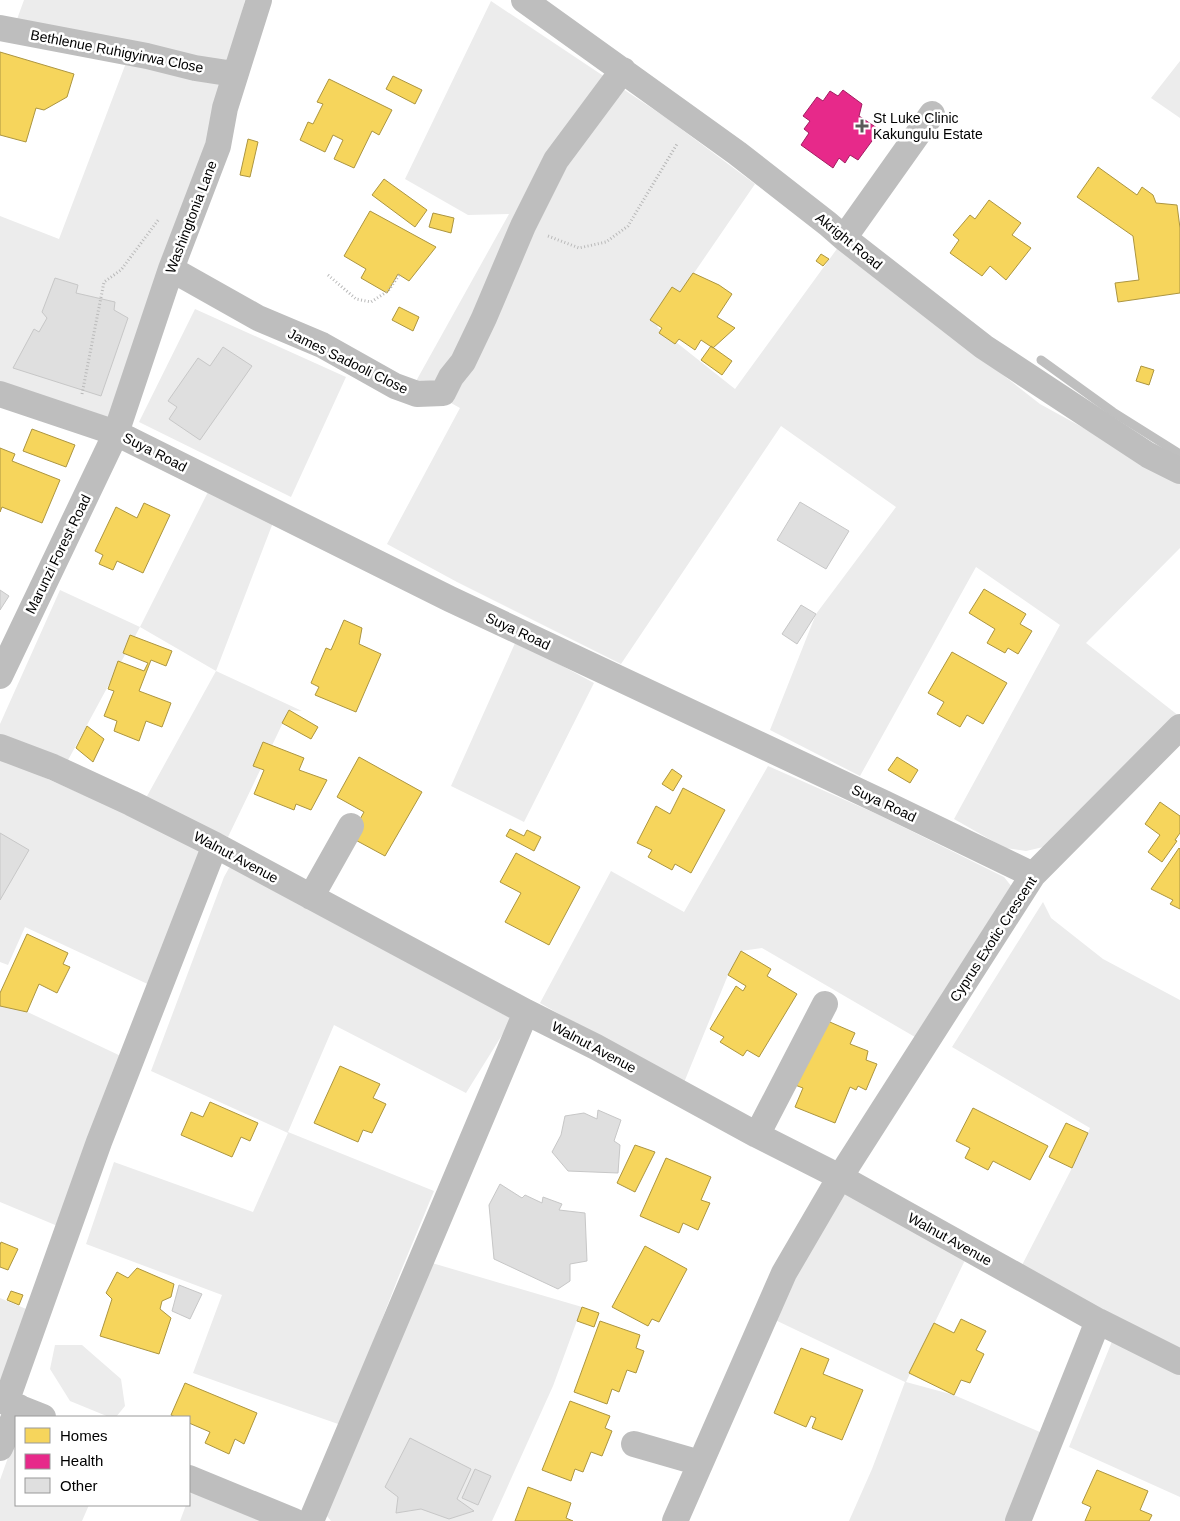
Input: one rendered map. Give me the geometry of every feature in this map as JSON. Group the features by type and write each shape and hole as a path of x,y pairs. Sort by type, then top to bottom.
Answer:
{"street":[{"name":"Washingtonia Lane","path":"116,433 171,269 218,146 224,108 259,0"},
{"name":"Akright Road","path":"524,0 752,164 984,347 1148,455 1180,471"},
{"name":"Bethlenue Ruhigyirwa Close","path":"0,28 234,74"},
{"path":"522,226 556,160 623,70"},
{"path":"844,238 932,114"},
{"name":"James Sadooli Close","path":"171,269 258,318 322,345 395,386 417,394 442,393 451,377 463,362 484,318 522,226"},
{"name":"Suya Road","path":"0,394 116,433 450,599 884,802 1033,874"},
{"name":"Marunzi Forest Road","path":"0,676 116,433"},
{"name":"Cyprus Exotic Crescent","path":"675,1521 784,1273 840,1177 1033,874 1180,727"},
{"name":"Walnut Avenue","path":"0,747 79,779 215,845 757,1135 840,1177 1098,1321 1180,1362"},
{"path":"311,897 351,826"},
{"path":"0,1448 8,1403 99,1142 215,845"},
{"path":"757,1135 825,1004"},
{"path":"311,1521 526,1012"},
{"path":"1018,1521 1098,1321"},
{"path":"8,1403 40,1416"},
{"path":"634,1444 700,1463"},
{"path":"190,1478 294,1521"}],"path":[{"path":"522,226 579,248 606,242 628,226 691,120"},
{"path":"76,420 104,282 121,270 159,219"},
{"path":"328,274 356,299 371,302 388,291 400,274"}],"shaded area":[{"path":"24,0 245,0 173,284 109,424 0,386 0,216 59,239 126,63 12,33"},
{"path":"491,1 665,117 755,184 657,327 735,389 839,246 1040,404 1180,481 1180,548 1086,643 1179,716 1052,845 1026,851 1005,848 954,819 1060,625 976,567 860,776 770,730 816,614 896,507 781,426 621,664 457,582 387,544 460,408 415,383 509,214 468,215 405,179"},
{"path":"1180,61 1180,118 1151,98"},
{"path":"195,309 346,377 291,497 139,422"},
{"path":"210,488 274,520 216,671 140,627"},
{"path":"60,590 140,627 67,762 0,737 0,724"},
{"path":"516,641 594,683 524,822 451,786"},
{"path":"216,671 302,711 289,710 228,837 146,798"},
{"path":"0,758 209,850 154,987 25,927 8,965 0,962"},
{"path":"768,766 879,815 1004,877 1016,892 915,1037 762,948 741,951 728,975 683,1085 540,1003 611,871 684,912"},
{"path":"241,867 512,1019 466,1093 334,1025 288,1132 434,1191 341,1425 193,1373 222,1295 86,1244 114,1162 253,1212 288,1133 151,1071 224,877 229,868"},
{"path":"1043,902 1051,918 1103,959 1180,1000 1180,1350 1021,1267 1072,1168 1090,1128 952,1047"},
{"path":"0,999 125,1058 60,1227 0,1202"},
{"path":"846,1193 967,1256 906,1382 954,1395 1054,1438 1018,1521 849,1521 872,1469 905,1382 771,1318 837,1202"},
{"path":"432,1263 582,1307 553,1386 492,1521 331,1521 323,1511"},
{"path":"0,1298 31,1311 0,1381"},
{"path":"1113,1339 1180,1374 1180,1497 1069,1447"},
{"path":"55,1345 82,1345 121,1379 125,1406 117,1416 107,1416 70,1401 50,1369"},
{"path":"15,1438 15,1506 89,1506 82,1521 0,1521 0,1480"},
{"path":"193,1488 275,1521 180,1521 186,1506 190,1506 190,1496"}],"building: Homes":[{"path":"0,52 74,74 67,97 44,110 36,108 26,142 0,135"},
{"path":"393,76 422,90 415,104 386,89"},
{"path":"329,79 392,110 379,135 372,131 354,168 334,159 343,140 333,135 325,152 300,140 308,122 313,124 323,104 317,102"},
{"path":"248,139 258,142 250,177 240,175"},
{"path":"1098,167 1137,195 1142,187 1153,195 1156,203 1177,205 1180,228 1180,293 1118,302 1115,283 1139,280 1133,236 1077,197"},
{"path":"384,179 427,210 415,227 372,195"},
{"path":"989,200 1021,223 1012,235 1031,248 1006,280 990,266 982,276 950,253 959,240 953,235 970,215 975,219"},
{"path":"370,211 436,247 409,281 398,274 387,293 361,278 366,269 344,256"},
{"path":"433,213 454,218 451,233 429,227"},
{"path":"821,254 829,259 823,266 816,261"},
{"path":"693,273 719,285 732,294 717,317 735,328 713,348 701,340 695,350 679,339 675,344 659,333 662,328 650,320 672,287 680,292"},
{"path":"399,307 419,317 413,331 392,320"},
{"path":"711,346 732,361 722,375 701,360"},
{"path":"1141,366 1154,370 1149,385 1136,381"},
{"path":"32,429 75,445 66,467 23,451"},
{"path":"0,448 15,454 12,461 60,480 42,523 2,507 0,512"},
{"path":"144,503 170,515 143,573 117,561 113,570 99,564 103,555 95,551 116,507 137,518"},
{"path":"984,589 1026,614 1020,624 1032,631 1018,654 1008,648 1005,653 987,643 995,629 969,613"},
{"path":"344,620 362,628 359,644 381,654 356,712 315,695 319,687 311,683 326,648 331,650"},
{"path":"130,635 172,651 166,666 151,660 139,691 171,703 162,727 146,721 139,741 114,731 117,721 104,716 114,691 108,689 118,661 144,671 148,663 123,653"},
{"path":"952,652 1007,683 983,724 967,715 960,727 937,714 944,702 928,693"},
{"path":"289,710 318,727 311,739 282,723"},
{"path":"87,726 104,739 93,762 76,748"},
{"path":"263,742 304,758 299,770 327,780 311,810 296,804 294,810 254,794 264,770 253,766"},
{"path":"359,757 422,792 385,856 350,837 364,812 337,797"},
{"path":"897,757 918,770 910,783 888,770"},
{"path":"672,769 682,776 673,791 662,784"},
{"path":"683,788 725,810 691,873 675,864 672,870 648,857 652,850 637,843 656,806 670,814"},
{"path":"1160,802 1180,816 1180,833 1175,840 1177,841 1162,862 1148,852 1160,835 1145,824"},
{"path":"510,829 524,836 527,830 541,837 534,851 506,836"},
{"path":"1179,848 1180,909 1170,904 1173,900 1151,889"},
{"path":"516,853 580,887 549,945 505,922 521,893 500,882"},
{"path":"27,934 68,953 63,964 70,967 57,993 39,984 27,1012 0,1006 0,993"},
{"path":"741,951 771,969 767,976 797,994 759,1057 747,1050 743,1056 720,1042 724,1037 710,1029 736,986 743,991 746,986 728,975"},
{"path":"823,1019 855,1033 850,1044 868,1051 866,1060 877,1064 866,1090 858,1086 856,1090 850,1087 835,1123 795,1107 803,1088 795,1085"},
{"path":"340,1066 380,1084 373,1098 386,1104 372,1133 363,1130 358,1142 314,1123"},
{"path":"210,1102 258,1123 250,1141 241,1137 232,1157 181,1135 191,1112 203,1117"},
{"path":"973,1108 1048,1146 1030,1180 993,1161 988,1170 965,1158 970,1148 956,1141"},
{"path":"1066,1123 1088,1133 1072,1168 1049,1157"},
{"path":"635,1145 655,1152 635,1192 617,1183"},
{"path":"666,1158 711,1177 701,1200 710,1203 698,1230 683,1223 679,1233 640,1216"},
{"path":"1,1242 18,1249 8,1270 0,1267"},
{"path":"645,1246 687,1269 659,1322 652,1319 648,1326 612,1307"},
{"path":"137,1268 174,1284 171,1297 162,1301 160,1309 171,1318 159,1354 100,1336 112,1299 106,1293 117,1272 128,1278"},
{"path":"11,1291 23,1295 19,1305 7,1300"},
{"path":"582,1307 599,1313 594,1327 577,1321"},
{"path":"961,1319 986,1331 976,1350 984,1354 970,1383 961,1380 954,1395 909,1373 934,1323 954,1333"},
{"path":"600,1321 640,1335 636,1348 644,1351 636,1373 627,1370 619,1392 612,1389 607,1404 574,1392"},
{"path":"801,1348 829,1359 823,1374 863,1390 842,1440 812,1428 816,1418 811,1416 806,1427 774,1413"},
{"path":"185,1383 257,1413 244,1444 235,1439 229,1454 205,1443 210,1432 190,1423 190,1416 171,1415"},
{"path":"570,1401 610,1416 605,1428 612,1431 602,1456 591,1452 583,1472 575,1469 571,1481 542,1470"},
{"path":"1097,1470 1148,1491 1140,1510 1152,1515 1149,1521 1085,1521 1091,1507 1082,1503"},
{"path":"528,1487 571,1503 566,1518 573,1521 515,1521"}],"building: Health":[{"path":"843,90 862,104 859,116 880,130 858,160 850,155 845,163 839,158 833,168 801,145 809,133 804,129 810,121 803,116 817,97 823,101 830,91 838,96"}],"building: Other":[{"path":"55,278 78,285 76,293 115,302 114,310 128,318 101,396 13,368 34,329 39,332 47,318 42,312"},
{"path":"223,347 252,366 200,440 169,419 177,407 168,401 198,358 210,366"},
{"path":"800,502 849,531 826,569 777,540"},
{"path":"0,590 9,596 0,610"},
{"path":"801,605 816,614 797,644 782,634"},
{"path":"0,833 29,850 0,900"},
{"path":"598,1110 621,1120 614,1141 620,1145 618,1173 568,1171 552,1152 561,1135 565,1116 584,1113 597,1119"},
{"path":"500,1184 522,1198 525,1195 542,1203 543,1197 562,1204 559,1210 585,1213 587,1261 570,1264 570,1281 558,1289 494,1259 489,1205"},
{"path":"179,1285 202,1294 190,1319 172,1311"},
{"path":"410,1438 471,1469 457,1499 474,1511 449,1519 421,1509 396,1513 398,1497 385,1487"},
{"path":"475,1469 491,1476 478,1505 462,1498"}],"waterway":[{"path":"1041,360 1113,412 1180,454"}],"place":[{"name":"St Luke Clinic Kakungulu Estate","path":"862,126"}]}
